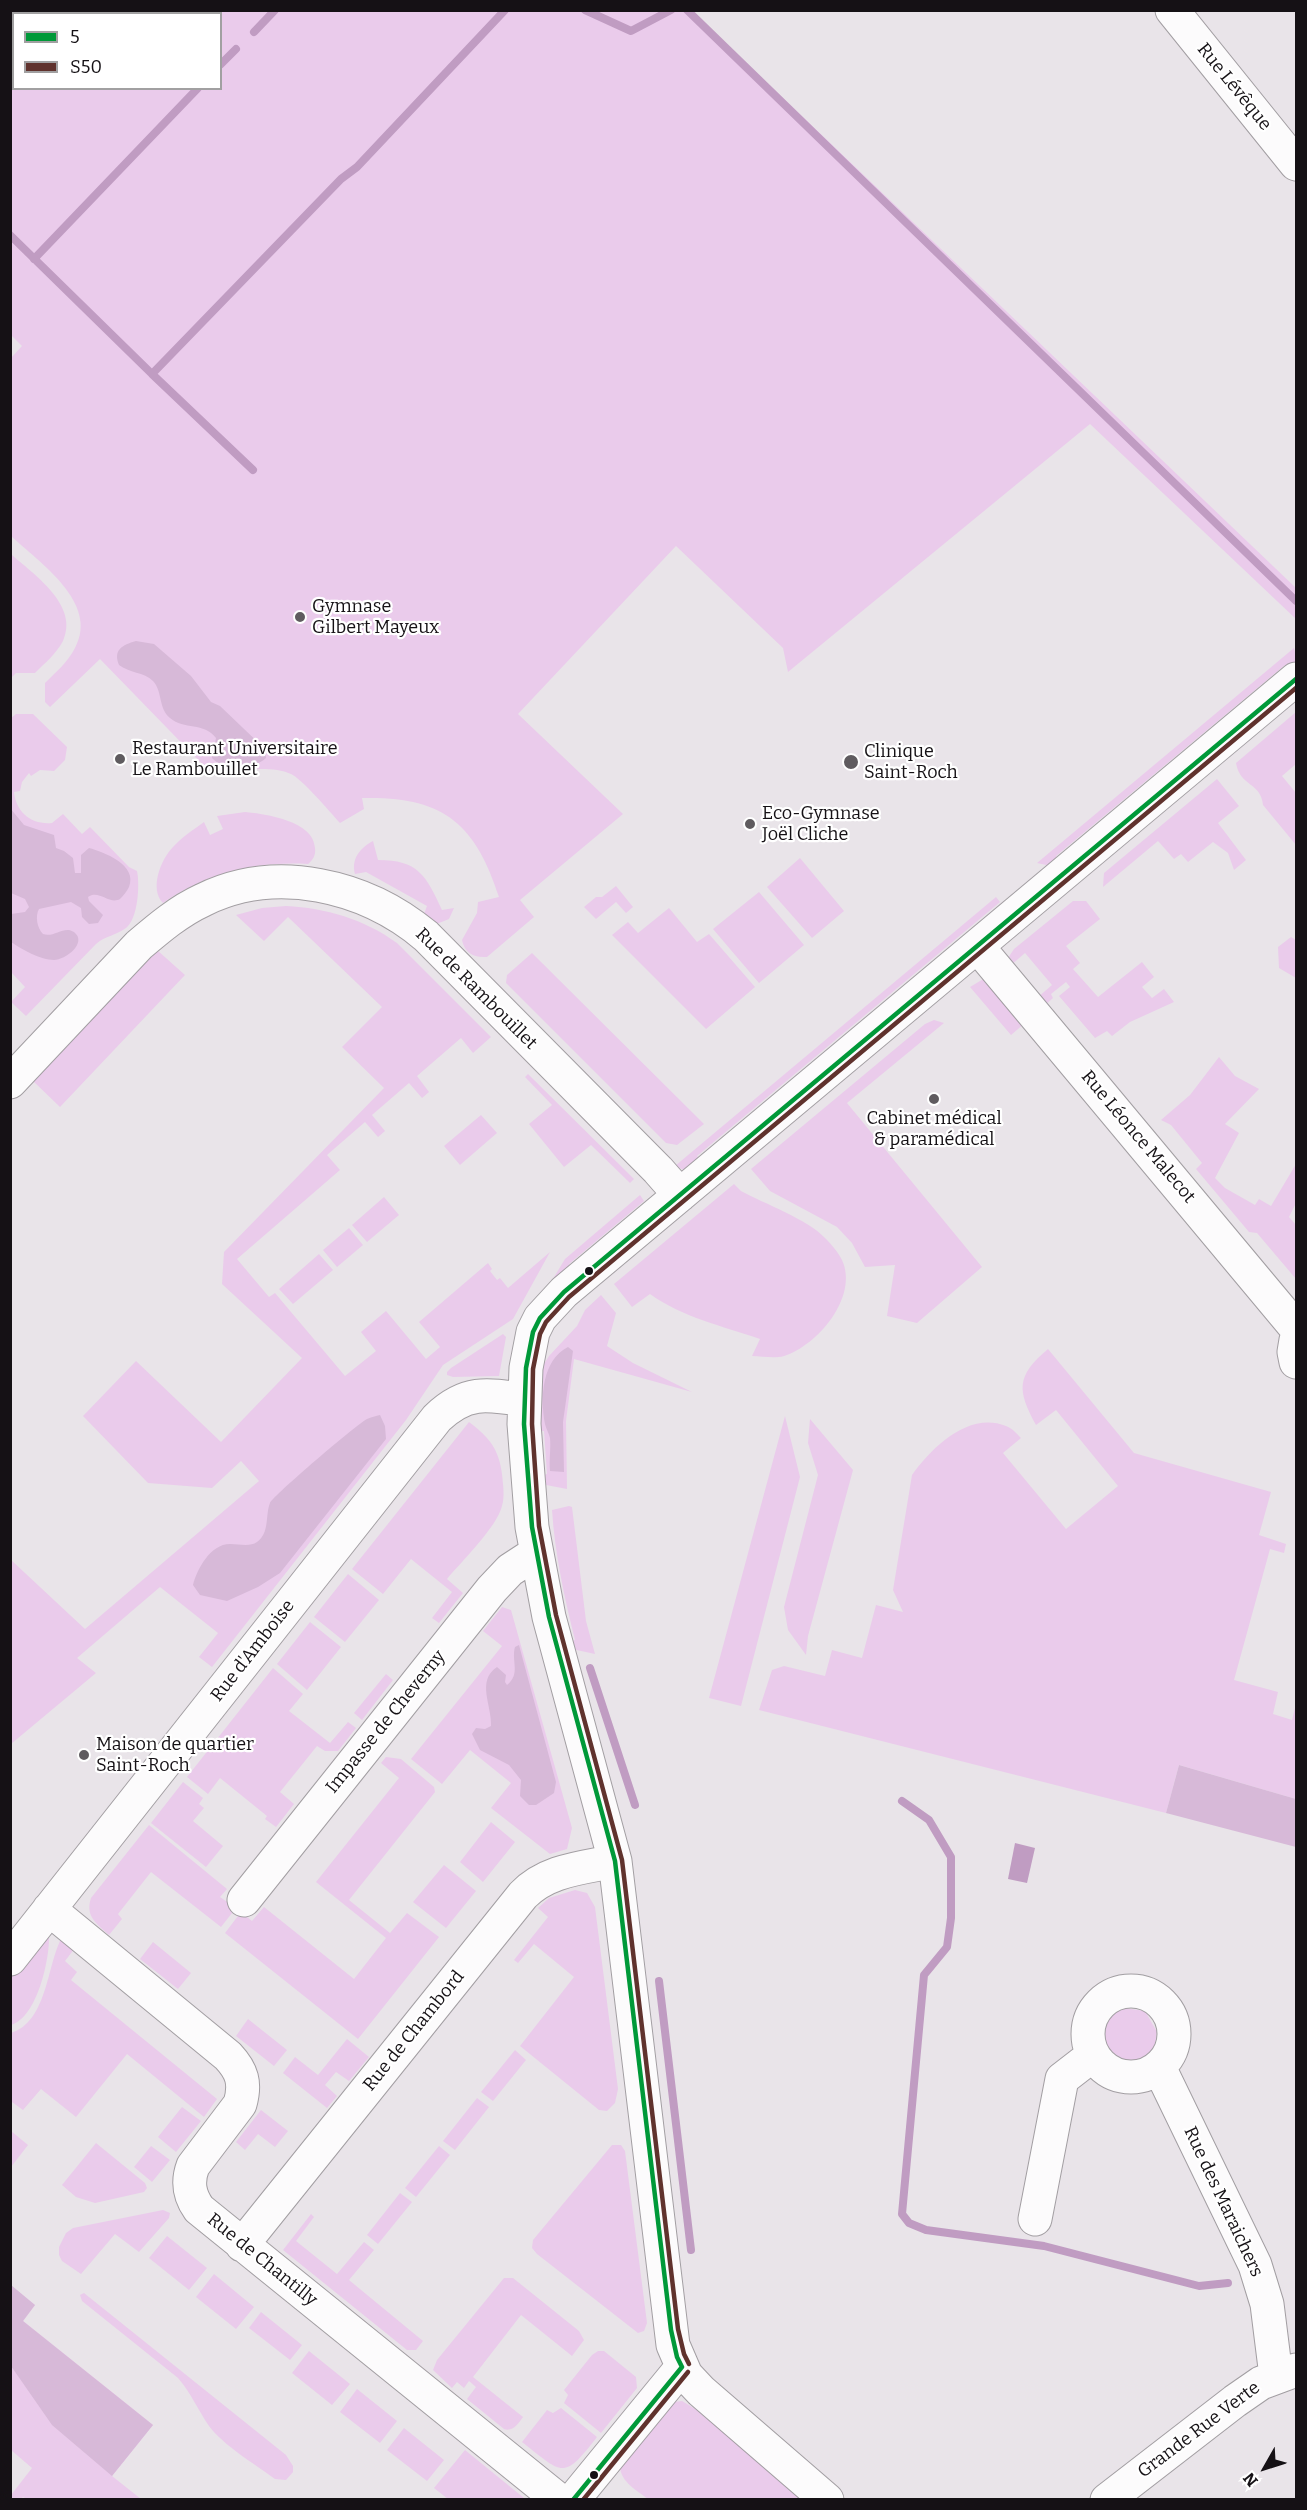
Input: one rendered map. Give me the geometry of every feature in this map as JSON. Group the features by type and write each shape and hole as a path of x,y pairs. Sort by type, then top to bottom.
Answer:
{"street":[{"name":"Rue Lévêque","path":"1172,10 1296,164"},
{"path":"827,2499 701,2391 677,2357 671,2330 615,1861 549,1617 536,1553 530,1502 524,1400 529,1348 533,1332 540,1318 564,1292 1296,680"},
{"name":"Rue de Rambouillet","path":"10,1082 139,945 187,908 224,891 245,886 291,882 321,886 342,890 379,905 426,936 680,1195"},
{"name":"Rue Léonce Malecot","path":"978,947 1296,1328"},
{"path":"1296,1340 1294,1352 1296,1362"},
{"name":"Rue d'Amboise","path":"10,1959 437,1418 456,1401 467,1397 477,1395 524,1400"},
{"name":"Impasse de Cheverny","path":"244,1900 492,1590 510,1570 536,1553"},
{"name":"Rue de Chambord","path":"242,2245 523,1895 541,1879 615,1861"},
{"name":"Rue de Chantilly","path":"49,1909 228,2056 237,2066 243,2078 244,2092 240,2104 193,2166 189,2175 192,2199 199,2209 560,2499"},
{"path":"1128,1990 1139,1991 1159,2000 1172,2018 1174,2039 1172,2050 1159,2067 1142,2076 1123,2077 1105,2069 1093,2055 1087,2034 1093,2013 1107,1997 1128,1990"},
{"path":"1035,2219 1062,2079 1093,2055"},
{"name":"Rue des Maraichers","path":"1159,2067 1255,2265 1286,2373"},
{"path":"573,2499 682,2367"},
{"name":"Grande Rue Verte","path":"1107,2499 1235,2401 1261,2383 1286,2373"}],"shaded area":[{"path":"11,11 692,11 1296,588 1296,619 1090,424 788,672 783,648 676,546 518,714 623,814 520,900 534,917 487,957 478,957 470,954 462,940 477,913 478,902 499,897 490,871 479,850 466,832 452,819 414,802 362,798 364,809 340,823 309,789 291,774 269,769 221,770 203,765 100,659 50,707 45,702 45,683 72,653 81,631 79,615 63,585 11,536 11,358 22,346 10,334"},
{"path":"11,554 52,592 65,615 67,628 60,646 35,673 16,673 11,678"},
{"path":"136,641 154,644 191,676 211,702 220,706 265,749 266,758 254,765 231,767 212,758 216,738 211,733 181,724 170,718 164,710 153,681 119,665 117,655 120,649"},
{"path":"1294,648 1295,665 1289,670 1285,665 1056,856 1060,861 1051,866 1037,863"},
{"path":"1296,712 1296,764 1282,776 1296,793 1296,845 1263,805 1258,792 1238,771 1236,763"},
{"path":"16,714 33,714 67,747 65,760 54,771 40,770 31,776 29,773 22,782 20,791 14,792 21,811 31,819 44,823 52,823 63,814 82,834 90,827 129,867 137,871 138,885 136,910 130,924 96,944 26,1016 11,1002 25,987 11,972 10,719"},
{"path":"1217,779 1239,806 1218,823 1246,860 1234,870 1228,853 1213,842 1188,862 1181,854 1174,859 1158,841 1103,887 1104,873"},
{"path":"10,808 24,825 54,835 56,848 73,858 75,873 81,873 81,855 89,848 111,856 129,872 129,887 120,899 112,900 96,895 88,897 103,915 98,923 89,924 82,917 81,908 71,902 39,909 37,922 43,934 70,930 78,936 77,946 69,954 59,959 49,960 37,956 11,942 11,914 25,912 29,907 25,899 11,893"},
{"path":"245,812 276,817 307,831 313,839 315,848 313,859 308,864 269,865 232,871 197,884 163,903 157,890 158,874 164,859 173,847 204,822 210,835 223,829 217,816"},
{"path":"373,841 378,860 403,863 419,872 431,887 442,910 454,908 449,919 434,925 424,914 427,906 366,872 355,874 354,864 358,854"},
{"path":"800,858 844,911 812,938 767,887"},
{"path":"616,886 633,907 626,913 616,902 596,919 584,907"},
{"path":"759,892 804,945 759,983 713,929"},
{"path":"996,897 1000,902 697,1156 702,1162 684,1170 675,1166"},
{"path":"1073,901 1086,901 1100,919 1066,946 1080,963 1073,969 1098,997 1142,962 1154,977 1142,987 1152,998 1164,989 1174,1002 1130,1022 1112,1036 1107,1031 1095,1038 1059,996 1070,987 1066,982 1051,994 1053,998 1044,1006 1037,998 1052,985 1025,953 1010,966 1006,961 1014,949"},
{"path":"286,906 316,909 344,916 371,927 397,943 491,1037 473,1053 461,1038 417,1076 429,1092 422,1098 409,1083 372,1115 385,1131 378,1137 365,1122 327,1155 340,1170 237,1259 269,1297 275,1293 345,1376 376,1351 361,1332 386,1311 426,1359 440,1347 419,1322 488,1263 492,1269 490,1271 497,1280 500,1278 508,1288 550,1252 513,1319 443,1365 406,1420 212,1667 199,1657 218,1633 160,1587 77,1658 96,1673 11,1744 10,1559 85,1629 259,1481 241,1461 212,1488 148,1483 83,1416 136,1361 221,1442 302,1358 222,1284 224,1252 384,1088 342,1047 382,1007 288,917 264,941 236,915 262,908"},
{"path":"669,908 697,942 709,934 755,987 706,1029 612,935 628,922 638,933"},
{"path":"1291,937 1296,940 1296,978 1279,968 1278,947"},
{"path":"157,950 185,975 60,1107 32,1080"},
{"path":"532,953 704,1124 677,1145 666,1143 506,983 507,975"},
{"path":"985,978 1025,1023 1011,1035 970,987"},
{"path":"934,1020 944,1023 847,1103 982,1267 917,1323 887,1316 895,1265 865,1267 852,1243 837,1227 770,1191 751,1169 925,1024"},
{"path":"1219,1057 1235,1076 1259,1089 1225,1124 1239,1133 1215,1178 1225,1188 1255,1205 1259,1199 1271,1206 1296,1164 1296,1203 1289,1217 1296,1225 1296,1279 1257,1233 1249,1232 1196,1169 1202,1163 1171,1125 1161,1120 1190,1095"},
{"path":"528,1074 634,1179 630,1183 591,1145 564,1167 529,1124 552,1105 525,1077"},
{"path":"481,1115 497,1133 460,1165 444,1146"},
{"path":"734,1184 741,1191 797,1218 818,1231 832,1245 842,1260 846,1274 845,1289 832,1318 809,1342 797,1351 784,1356 752,1356 760,1339 689,1315 650,1294 632,1307 614,1284"},
{"path":"640,1195 644,1201 569,1264 574,1270 548,1287 565,1259"},
{"path":"384,1197 399,1215 367,1242 352,1225"},
{"path":"349,1228 363,1245 337,1267 323,1250"},
{"path":"319,1254 333,1270 293,1304 279,1289"},
{"path":"601,1295 616,1313 607,1346 633,1363 692,1392 574,1359 566,1421 567,1489 541,1484 540,1476 547,1474 544,1431 540,1431 542,1367 549,1356 577,1326 585,1310"},
{"path":"503,1334 506,1337 499,1376 453,1377 447,1375 451,1368"},
{"path":"568,1347 573,1351 563,1422 564,1472 550,1471 550,1438 543,1414 543,1392 548,1370 553,1361"},
{"path":"1048,1349 1134,1453 1271,1492 1259,1535 1286,1544 1284,1553 1270,1549 1234,1680 1278,1692 1273,1714 1292,1720 1296,1704 1296,1799 1179,1765 1166,1813 759,1710 772,1670 784,1666 825,1676 832,1650 862,1658 876,1605 903,1612 893,1590 912,1475 930,1453 953,1434 979,1423 992,1423 1012,1430 1021,1438 1003,1453 1066,1529 1118,1486 1056,1410 1036,1425 1025,1402 1023,1384 1030,1367"},
{"path":"380,1415 385,1426 386,1439 280,1573 258,1587 227,1601 200,1595 193,1585 198,1572 211,1552 224,1545 248,1545 257,1542 264,1534 270,1503 275,1497 360,1424"},
{"path":"785,1416 800,1477 741,1706 709,1698"},
{"path":"810,1419 853,1470 808,1636 806,1655 788,1630 784,1607 818,1475 808,1443"},
{"path":"469,1422 487,1438 496,1451 501,1465 503,1502 499,1514 486,1534 447,1579 463,1593 439,1623 432,1618 452,1592 411,1559 383,1594 352,1569"},
{"path":"572,1507 586,1621 595,1654 572,1649 569,1642 575,1640 560,1575 552,1510"},
{"path":"348,1574 379,1600 345,1642 314,1617"},
{"path":"502,1607 511,1610 572,1828 567,1849 550,1854 491,1808 511,1783 470,1750 442,1784 411,1759 502,1646 483,1631"},
{"path":"310,1622 341,1647 307,1690 277,1664"},
{"path":"519,1645 556,1782 554,1793 536,1805 529,1805 520,1796 521,1780 509,1765 480,1750 472,1734 476,1728 485,1729 491,1726 486,1694 487,1679 497,1667 506,1675 507,1685 511,1681 515,1672 515,1647"},
{"path":"273,1668 303,1694 289,1711 330,1743 348,1722 356,1728 338,1751 325,1751 317,1746 280,1792 294,1804 276,1827 265,1819 267,1816 220,1778 208,1794 187,1777"},
{"path":"386,1674 393,1680 362,1720 354,1713"},
{"path":"386,1757 401,1759 434,1787 435,1792 349,1900 390,1933 407,1913 439,1937 358,2039 225,1933 241,1912 252,1921 264,1907 354,1979 386,1938 316,1882 399,1778 381,1763"},
{"path":"1179,1765 1296,1799 1296,1847 1166,1813"},
{"path":"183,1782 203,1798 199,1804 204,1808 193,1821 223,1846 206,1867 151,1823"},
{"path":"491,1822 515,1842 483,1882 460,1862"},
{"path":"149,1825 227,1889 220,1897 236,1908 221,1927 151,1872 118,1914 122,1919 109,1935 93,1919 89,1910 91,1898"},
{"path":"1015,1843 1035,1848 1027,1883 1008,1879"},
{"path":"444,1865 476,1891 446,1928 413,1902"},
{"path":"575,1890 587,1893 595,1907 618,2089 615,2103 607,2111 599,2110 520,2046 574,1977 534,1944 518,1963 514,1960 548,1917 538,1908 549,1898"},
{"path":"49,1935 44,1972 35,2000 20,2020 11,2025 11,1979 19,1965"},
{"path":"61,1939 75,1948 65,1961 77,1972 71,1980 217,2099 204,2117 127,2054 76,2117 41,2089 23,2110 12,2102 11,2104 11,2033 23,2027 39,2006"},
{"path":"153,1942 191,1973 178,1989 140,1959"},
{"path":"1124,2008 1145,2011 1157,2032 1154,2051 1136,2062 1116,2058 1103,2041 1108,2017"},
{"path":"248,2019 287,2050 274,2066 236,2036"},
{"path":"347,2039 369,2057 349,2081 336,2072 325,2085 337,2096 327,2108 283,2073 295,2057 318,2075"},
{"path":"515,2050 526,2060 493,2101 481,2092"},
{"path":"477,2098 489,2107 455,2150 443,2141"},
{"path":"182,2107 201,2121 176,2152 158,2137"},
{"path":"261,2110 288,2131 275,2147 258,2134 245,2150 236,2142"},
{"path":"11,2131 28,2145 11,2167"},
{"path":"96,2143 145,2183 147,2188 144,2192 95,2203 76,2197 62,2185"},
{"path":"612,2145 621,2145 625,2151 647,2323 644,2331 638,2333 532,2248 533,2240"},
{"path":"151,2146 170,2160 152,2182 134,2167"},
{"path":"439,2146 450,2155 416,2197 405,2188"},
{"path":"400,2193 412,2202 378,2244 367,2235"},
{"path":"163,2210 170,2213 169,2218 139,2252 115,2234 81,2274 62,2261 59,2255 59,2247 66,2233 73,2228"},
{"path":"311,2214 314,2217 296,2241 337,2274 364,2242 374,2250 349,2280 423,2341 416,2350 407,2350 283,2250"},
{"path":"167,2236 207,2268 189,2290 149,2258"},
{"path":"214,2274 254,2307 236,2329 196,2297"},
{"path":"504,2278 513,2278 579,2331 584,2340 572,2356 521,2315 473,2377 523,2417 515,2427 507,2430 467,2399 476,2387 469,2381 464,2388 457,2382 452,2388 433,2370 437,2360"},
{"path":"10,2285 35,2305 23,2321 153,2425 112,2476 141,2499 28,2500 23,2497 11,2499 11,2495 32,2468 11,2450"},
{"path":"11,2285 35,2305 23,2321 153,2425 112,2476 52,2425 11,2366"},
{"path":"84,2293 286,2455 293,2466 293,2472 286,2480 275,2479 223,2441 209,2426 178,2378 82,2301 80,2295"},
{"path":"261,2312 302,2345 290,2360 249,2328"},
{"path":"309,2351 350,2384 332,2405 292,2373"},
{"path":"598,2351 604,2351 636,2377 637,2388 601,2433 564,2403 568,2395 564,2390 592,2355"},
{"path":"357,2389 397,2421 380,2443 340,2412"},
{"path":"682,2401 702,2413 802,2499 648,2499 635,2489 623,2477 620,2466 674,2402"},
{"path":"561,2408 597,2437 577,2461 562,2468 546,2461 522,2442 547,2410 553,2413"},
{"path":"404,2428 444,2460 427,2481 387,2450"},
{"path":"465,2450 524,2498 448,2499 434,2488"}],"waterway":[{"path":"254,32 275,10"},
{"path":"253,470 152,374 341,179 357,167 505,10"},
{"path":"585,10 631,31 671,10"},
{"path":"687,10 1296,601"},
{"path":"222,63 236,49"},
{"path":"34,259 196,90"},
{"path":"10,235 152,374"},
{"path":"590,1668 635,1805"},
{"path":"902,1801 929,1820 951,1857 951,1918 947,1947 924,1975 902,2214 909,2223 926,2230 1044,2246 1199,2286 1228,2283"},
{"path":"659,1981 691,2250"}],"transit line":[{"name":"5","path":"682,2367 677,2357 671,2330 615,1861 549,1617 532,1527 524,1424 526,1368 533,1332 540,1318 564,1292 1296,679"},
{"name":"S50","path":"689,2364 678,2329 622,1860 556,1615 539,1526 532,1424 533,1369 540,1334 546,1322 569,1297 1296,688"},
{"name":"5","path":"573,2500 682,2367"},
{"name":"S50","path":"583,2500 688,2372"}],"place":[{"name":"Gymnase Gilbert Mayeux","path":"300,617"},
{"name":"Restaurant Universitaire Le Rambouillet","path":"120,759"},
{"name":"Clinique Saint-Roch","path":"851,762"},
{"name":"Eco-Gymnase Joël Cliche","path":"750,824"},
{"name":"Cabinet médical & paramédical","path":"934,1099"},
{"name":"Maison de quartier Saint-Roch","path":"84,1755"}]}
